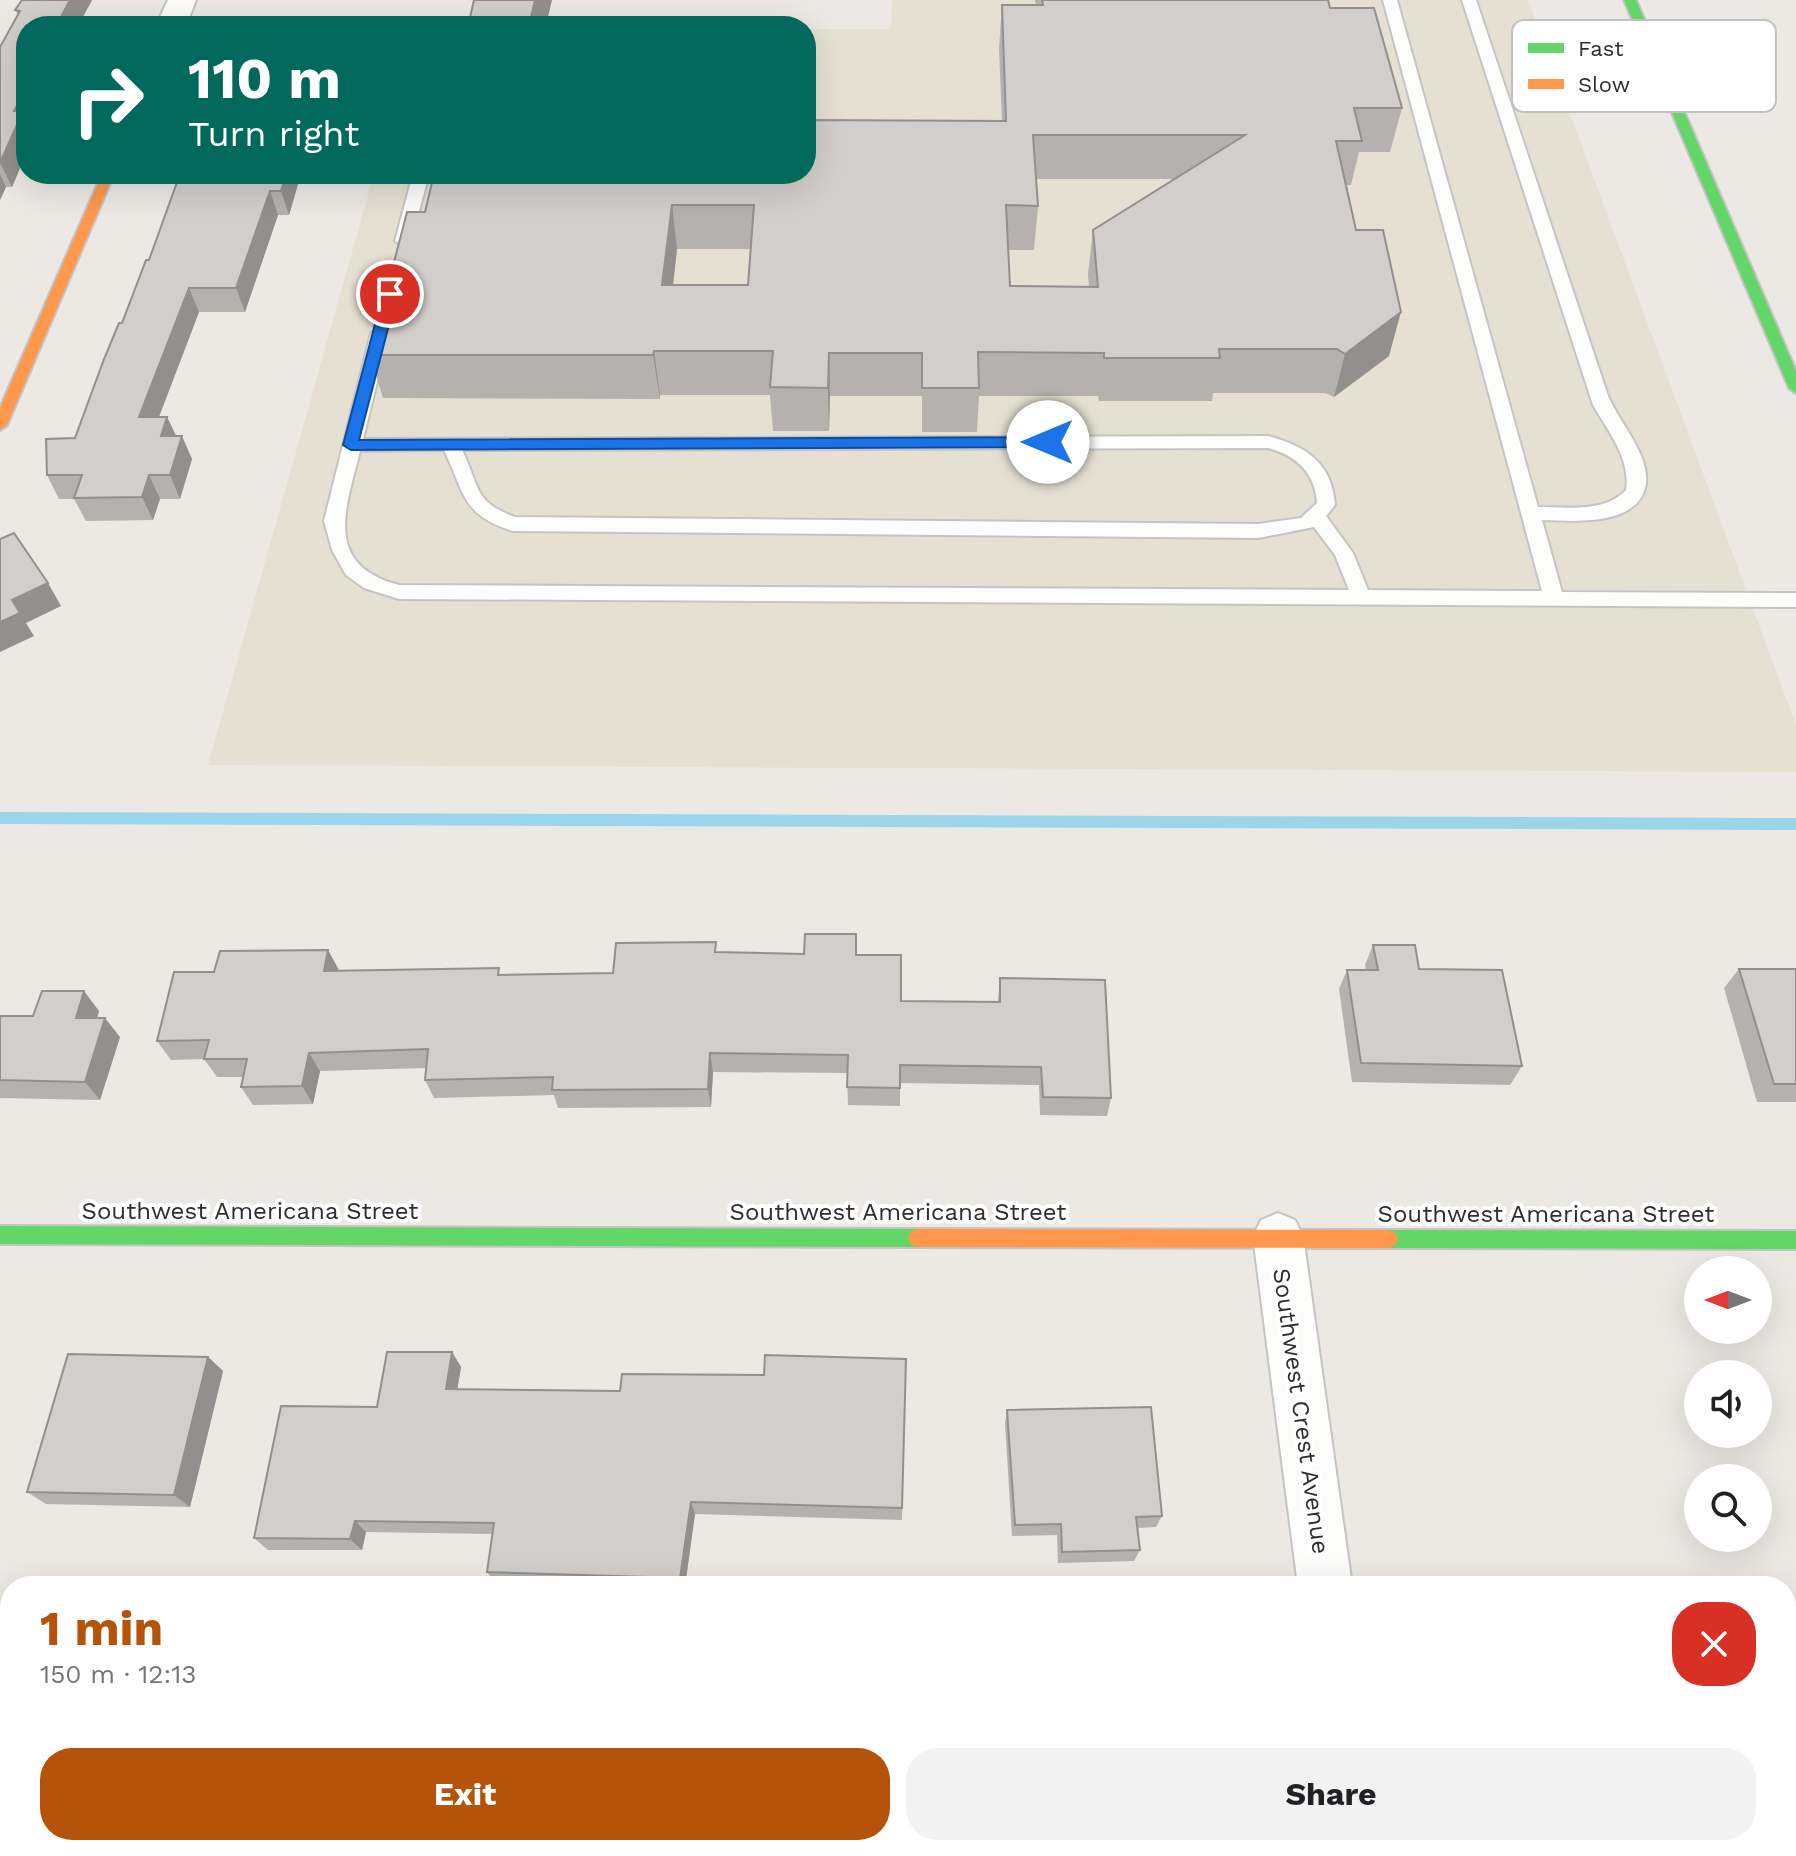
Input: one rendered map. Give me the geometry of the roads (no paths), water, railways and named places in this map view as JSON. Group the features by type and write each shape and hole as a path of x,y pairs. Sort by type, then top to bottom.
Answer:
{"street":[{"path":"1630,0 1639,20"},
{"path":"1678,112 1796,388"},
{"path":"3,419 104,184"},
{"name":"Southwest Americana Street","path":"0,1235 1278,1236 1796,1240"},
{"name":"Southwest Crest Avenue","path":"1278,1236 1324,1576"}],"lane":[{"path":"1390,0 1554,599"},
{"path":"1469,0 1602,405 1634,466 1638,480 1633,493 1619,506 1603,513 1530,513"},
{"path":"397,264 418,184"},
{"path":"386,309 333,521 339,547 353,573 369,585 399,592 1796,600"},
{"path":"351,445 450,444 1268,442 1289,447 1320,473 1327,488 1326,505 1306,524 1258,531 513,524 486,515 471,502 460,460 450,444"},
{"path":"1316,516 1344,553 1361,598"}],"waterway":[{"path":"0,818 1796,824"}]}
